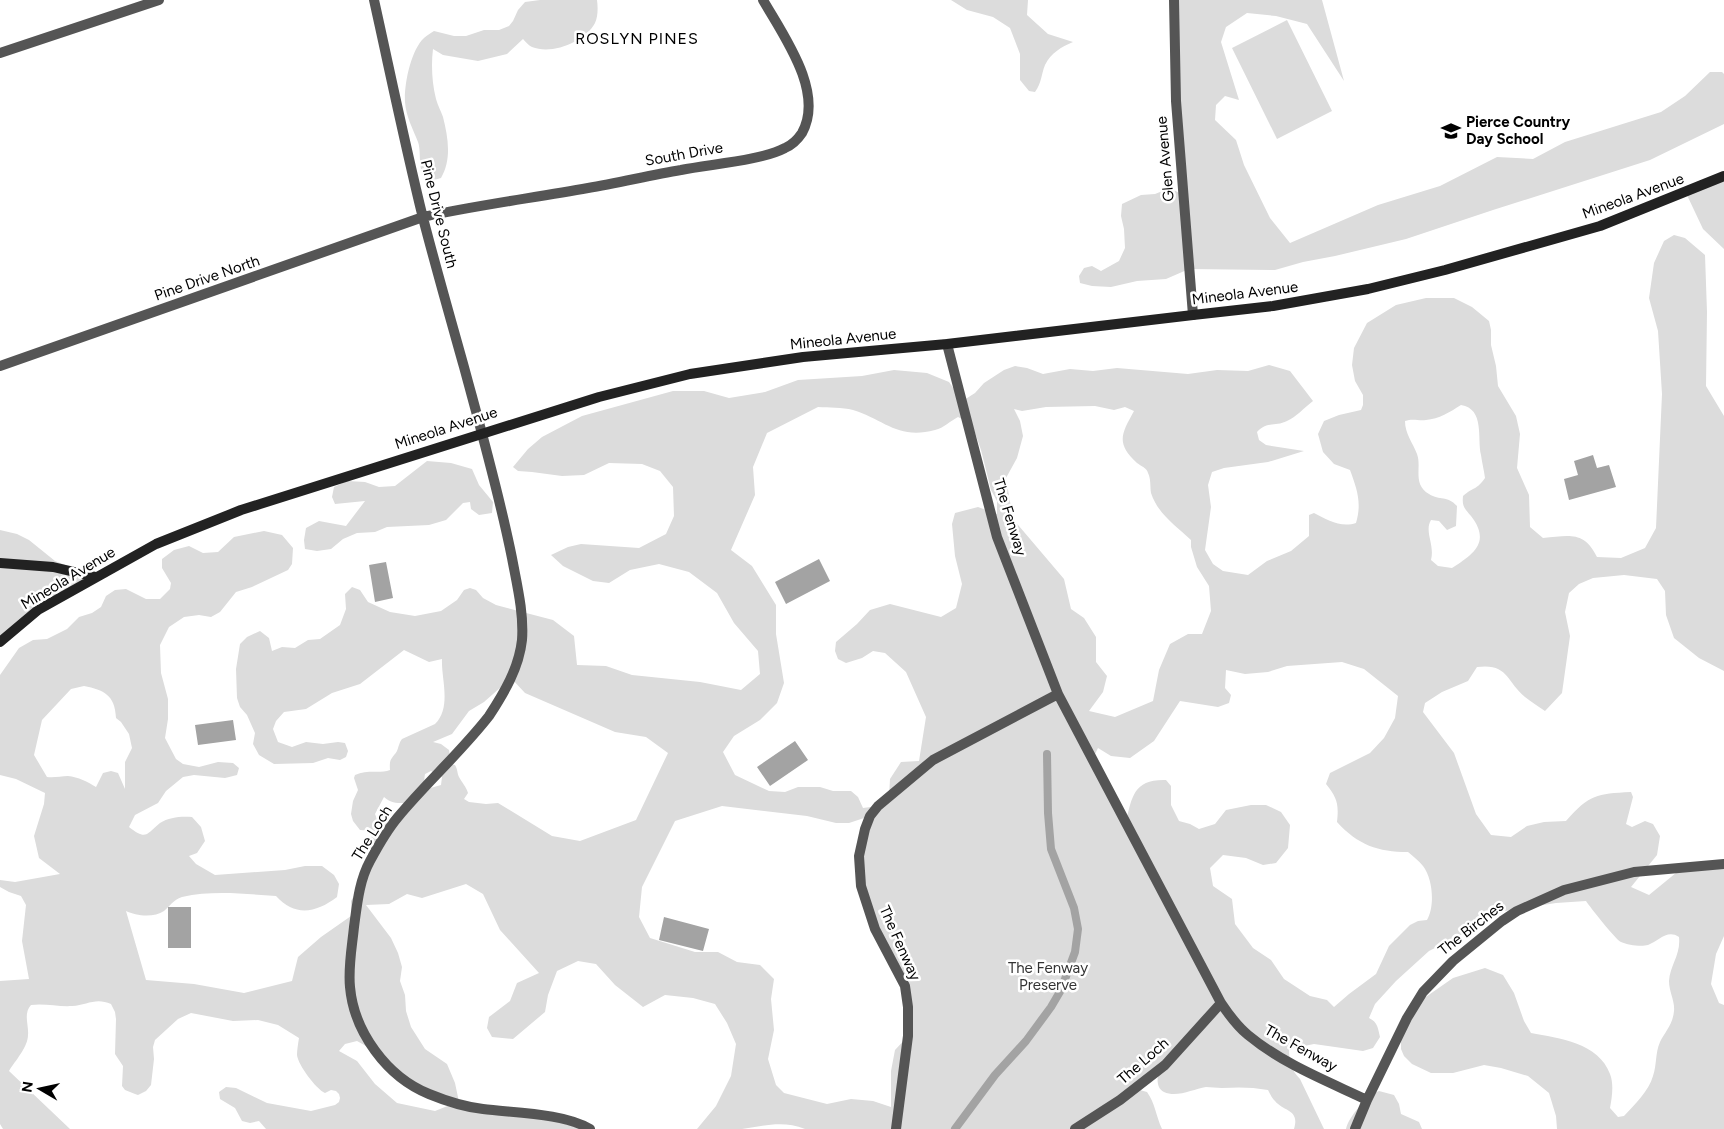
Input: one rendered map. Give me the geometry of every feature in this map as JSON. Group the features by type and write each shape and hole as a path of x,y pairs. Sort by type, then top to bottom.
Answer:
{"main road":[{"name":"Mineola Avenue","path":"0,642 38,610 156,544 241,510 599,397 690,374 803,357 947,344 1307,301 1368,289 1445,270 1600,226 1724,176"},
{"path":"0,563 53,567 96,577"}],"street":[{"path":"0,53 159,0"},
{"name":"Pine Drive South","path":"374,0 423,217 482,433"},
{"name":"South Drive","path":"423,217 751,158 786,148 801,134 805,126 808,102 806,84 800,67 763,0"},
{"name":"Glen Avenue","path":"1174,0 1176,101 1192,316"},
{"name":"Pine Drive North","path":"0,366 423,217"},
{"name":"The Fenway","path":"947,344 998,537 1058,694 1221,1003 1233,1021 1249,1036 1289,1062 1367,1100"},
{"name":"The Loch","path":"482,433 506,529 514,572 522,622 519,657 508,685 489,716 397,818 369,862 363,879 356,912 350,973 351,996 360,1026 367,1039 395,1073 413,1088 459,1104 564,1120 590,1129"},
{"name":"The Fenway","path":"896,1129 908,1036 908,1007 905,986 875,929 861,886 859,856 865,829 870,816 878,806 933,760 1058,694"},
{"name":"The Birches","path":"1355,1129 1407,1018 1424,992 1449,964 1510,916 1564,890 1634,872 1724,864"},
{"name":"The Loch","path":"1075,1129 1120,1100 1165,1066 1221,1003"}],"green space":[{"path":"540,0 597,0 596,21 584,36 558,48 540,49 532,47 523,39 507,54 478,61 443,55 433,49 434,87 445,125 448,156 441,178 432,180 426,178 421,168 418,142 408,118 405,102 409,68 419,43 434,31 454,36 466,36 484,30 499,30 509,26 525,2"},
{"path":"951,0 1028,0 1027,15 1048,34 1073,42 1060,48 1050,57 1035,92 1029,91 1020,80 1020,54 1010,28 993,17 967,10"},
{"path":"1174,0 1322,0 1344,81 1307,24 1276,16 1247,13 1226,27 1221,42 1239,100 1225,96 1216,105 1215,120 1236,140 1244,165 1270,218 1290,243 1378,205 1440,186 1497,157 1533,159 1565,142 1661,112 1685,96 1710,72 1722,72 1724,74 1724,124 1650,160 1406,239 1275,270 1189,269 1166,279 1137,281 1111,287 1080,283 1079,276 1084,268 1092,266 1101,271 1119,261 1125,248 1121,216 1122,204 1141,195 1155,194 1170,188 1183,195"},
{"path":"1287,20 1332,111 1277,139 1232,48"},
{"path":"1724,176 1724,249 1703,229 1686,193"},
{"name":"The Fenway Preserve","path":"1674,235 1685,238 1705,255 1707,312 1706,386 1724,416 1724,671 1699,658 1674,638 1666,615 1665,591 1657,579 1624,575 1593,578 1579,584 1569,593 1565,612 1570,636 1562,693 1545,711 1525,697 1506,674 1487,666 1477,667 1468,681 1442,692 1425,703 1423,712 1454,753 1476,814 1491,835 1511,837 1527,826 1544,822 1566,821 1581,805 1594,797 1631,792 1633,797 1626,824 1632,827 1645,821 1653,824 1660,836 1657,855 1631,887 1649,895 1682,868 1724,867 1724,936 1716,954 1711,984 1719,1003 1724,1005 1724,1129 1557,1129 1556,1116 1549,1093 1528,1076 1484,1065 1453,1073 1431,1073 1412,1064 1404,1056 1401,1049 1401,1031 1420,1001 1453,978 1485,968 1503,975 1514,993 1524,1021 1531,1033 1577,1044 1597,1055 1605,1064 1612,1082 1610,1108 1618,1117 1624,1116 1641,1098 1651,1082 1658,1046 1672,1020 1674,1007 1669,981 1677,955 1679,937 1671,934 1663,936 1645,946 1621,942 1586,901 1556,903 1498,912 1463,934 1429,951 1396,981 1375,1004 1369,1018 1376,1024 1380,1037 1373,1048 1363,1051 1314,1044 1289,1049 1293,1069 1300,1079 1324,1129 1294,1129 1295,1118 1293,1114 1279,1105 1268,1090 1206,1087 1180,1094 1169,1094 1161,1090 1158,1085 1159,1071 1136,1089 1147,1092 1162,1129 805,1129 781,1124 742,1129 697,1129 716,1106 731,1076 736,1044 727,1023 715,1004 693,998 665,995 643,1007 615,985 596,964 578,961 557,971 548,995 545,1012 513,1039 492,1037 487,1028 489,1017 510,1001 517,983 539,973 500,930 483,894 466,884 422,898 407,894 389,904 366,905 391,938 398,953 402,967 400,981 405,995 406,1011 411,1027 425,1049 447,1064 455,1083 459,1102 526,1113 588,1129 266,1129 259,1121 250,1123 242,1121 235,1108 220,1099 219,1092 226,1087 236,1088 267,1103 311,1111 335,1105 339,1102 339,1094 336,1091 331,1090 325,1093 321,1091 304,1070 297,1055 299,1038 278,1025 258,1020 233,1021 191,1013 178,1019 155,1040 151,1085 146,1091 138,1095 125,1090 122,1086 123,1066 115,1054 115,1012 111,1004 101,1001 72,1006 31,1005 27,1012 28,1035 26,1044 9,1071 70,1129 3,1129 0,1124 0,981 29,979 22,941 26,905 21,896 0,887 0,880 15,882 60,874 39,858 34,836 44,804 45,793 16,779 0,775 0,675 19,648 33,640 47,639 67,629 79,617 92,613 101,607 106,596 115,590 126,589 146,599 160,599 170,589 171,583 162,568 162,559 174,550 189,546 203,553 218,552 234,537 264,531 282,535 293,548 292,564 288,570 252,587 236,592 220,612 211,617 199,615 184,617 169,627 160,645 161,673 168,699 168,719 165,738 176,759 183,764 199,767 218,762 233,763 239,768 237,775 225,778 194,775 183,777 166,791 158,803 135,815 129,827 143,835 149,833 167,819 192,817 201,827 205,841 197,853 189,856 196,864 215,875 322,866 334,875 339,884 337,897 321,907 313,909 298,910 283,903 276,896 217,893 179,898 164,911 155,915 140,915 126,911 146,980 194,984 244,993 292,981 298,957 321,937 351,916 351,901 359,887 370,852 370,841 373,831 360,830 353,821 351,814 353,801 358,790 354,778 355,775 365,772 390,770 390,761 402,739 435,724 440,717 444,701 442,659 429,662 404,650 360,684 332,693 306,709 284,712 276,721 273,729 278,742 292,747 306,742 323,744 345,743 348,751 346,757 340,760 328,758 313,763 274,764 259,755 253,744 255,733 237,698 236,669 240,644 247,637 260,631 269,638 272,651 282,647 295,648 308,640 320,639 340,625 346,609 345,594 352,587 360,590 368,602 390,612 415,616 441,611 457,600 464,590 470,588 476,590 483,598 496,605 553,620 574,636 577,665 606,666 632,675 700,682 741,690 760,674 758,651 734,623 717,593 689,572 659,564 630,570 609,583 593,581 563,566 551,555 568,547 581,544 639,548 666,534 674,516 673,487 660,471 642,464 609,463 584,475 562,476 518,471 513,467 528,449 542,437 582,416 673,391 704,391 729,398 765,392 798,380 862,376 894,370 927,373 949,382 964,400 975,393 984,383 1004,370 1015,366 1043,374 1070,369 1093,371 1117,368 1188,374 1217,370 1248,371 1269,365 1290,371 1313,401 1297,415 1283,423 1264,426 1257,432 1259,440 1266,445 1304,451 1268,462 1224,468 1212,472 1208,485 1211,507 1205,550 1213,564 1223,571 1248,575 1267,561 1291,551 1309,536 1309,515 1314,513 1329,521 1345,525 1356,523 1359,509 1358,496 1350,470 1334,464 1323,452 1318,434 1324,421 1361,410 1363,395 1355,381 1352,365 1354,348 1367,323 1396,305 1426,298 1454,298 1472,307 1489,321 1498,386 1516,416 1520,434 1517,468 1529,495 1530,527 1543,538 1568,536 1581,539 1587,542 1597,557 1621,558 1645,548 1656,528 1662,394 1658,331 1649,298 1654,263 1664,241","holes":["1461,405 1474,412 1477,418 1485,478 1480,485 1463,496 1464,507 1477,525 1480,540 1473,552 1452,568 1438,566 1431,560 1432,549 1429,525 1431,520 1439,521 1447,530 1456,526 1457,506 1450,500 1429,494 1424,490 1418,475 1418,459 1405,426 1405,421 1440,417","1095,406 1114,410 1125,407 1134,411 1126,426 1123,444 1130,456 1147,471 1151,493 1158,507 1191,540 1191,547 1197,567 1209,586 1211,611 1202,634 1188,634 1170,644 1159,670 1153,701 1115,717 1089,711 1103,692 1107,676 1096,662 1096,637 1084,618 1071,609 1064,579 1013,519 1006,478 1017,458 1023,436 1020,421 1014,409 1022,411 1046,407","818,407 853,410 901,431 922,432 938,429 958,417 972,424 991,490 997,501 997,514 978,507 955,513 952,524 955,556 962,584 956,608 941,617 890,604 870,610 836,642 835,651 838,659 846,663 862,658 873,651 885,653 906,672 926,717 919,761 901,762 890,779 889,797 878,806 863,808 858,797 851,791 833,791 820,787 798,787 785,792 769,791 735,775 723,752 734,736 760,720 777,703 784,683 776,634 776,605 752,566 731,550 755,495 753,467 767,433","1342,662 1364,669 1398,696 1395,718 1384,738 1370,753 1330,773 1326,784 1336,801 1338,810 1337,822 1345,830 1369,846 1387,851 1408,852 1421,864 1426,871 1431,885 1432,900 1430,914 1427,920 1418,921 1410,925 1389,946 1376,974 1334,1007 1327,1000 1310,996 1284,979 1271,960 1253,948 1235,924 1232,899 1213,886 1210,868 1223,855 1246,858 1263,865 1276,863 1288,848 1290,825 1281,812 1266,805 1251,805 1226,810 1215,824 1199,829 1179,821 1171,805 1171,786 1166,780 1155,780 1147,782 1136,791 1130,804 1126,822 1092,760 1098,748 1111,756 1130,758 1154,741 1180,701 1218,707 1229,703 1231,695 1225,688 1226,670 1245,674 1268,672 1287,666","511,678 525,693 615,732 646,737 668,753 636,820 580,841 552,836 498,803 486,804 469,802 464,799 468,793 459,777 457,768 451,764 449,750 441,744 433,742 452,734 469,711 484,702","84,686 97,689 111,699 116,718 129,734 132,748 125,762 125,789 118,773 111,771 103,773 96,787 83,780 68,776 47,777 34,755 42,720 71,689","431,771 442,777 441,785 427,789 425,774","384,797 393,802 404,803 397,818 383,822 377,819 375,814","722,806 807,816 836,823 849,823 870,816 859,869 875,929 907,997 908,1036 895,1050 891,1071 891,1107 873,1101 851,1099 827,1104 784,1093 776,1085 768,1059 774,1030 771,999 774,979 760,965 737,962 718,952 695,952 650,938 639,917 642,887 675,821","357,1041 377,1052 413,1088 455,1103 435,1111 397,1103 375,1084 357,1061 339,1051 345,1044"]},
{"path":"427,461 451,463 472,469 479,485 493,502 492,513 479,515 471,509 470,502 463,503 446,520 429,525 387,527 375,532 357,533 343,539 331,549 317,551 305,549 306,528 319,521 346,526 365,501 335,504 332,497 334,487 347,481 365,482 379,487 395,486"},
{"path":"0,530 17,534 29,540 55,561 96,577 38,610 0,642"},
{"path":"1379,1091 1394,1095 1399,1104 1401,1114 1419,1122 1422,1129 1346,1129 1359,1107 1369,1097"}],"shaded area":[{"path":"1593,455 1597,468 1609,465 1616,487 1569,500 1564,479 1578,475 1574,461"},
{"path":"819,559 830,581 786,604 775,582"},
{"path":"386,562 393,598 375,602 369,565"},
{"path":"233,720 236,740 198,745 195,725"},
{"path":"795,741 808,760 770,786 757,767"},
{"path":"168,907 191,907 191,948 168,948"},
{"path":"664,917 709,929 703,951 659,940"}],"waterway":[{"path":"955,1129 995,1075 1026,1041 1051,1007 1061,990 1075,952 1078,929 1074,908 1051,849 1047,754"}],"place":[{"name":"Pierce Country Day School","path":"1451,131"}],"district":[{"name":"ROSLYN PINES","path":"637,38"}]}
